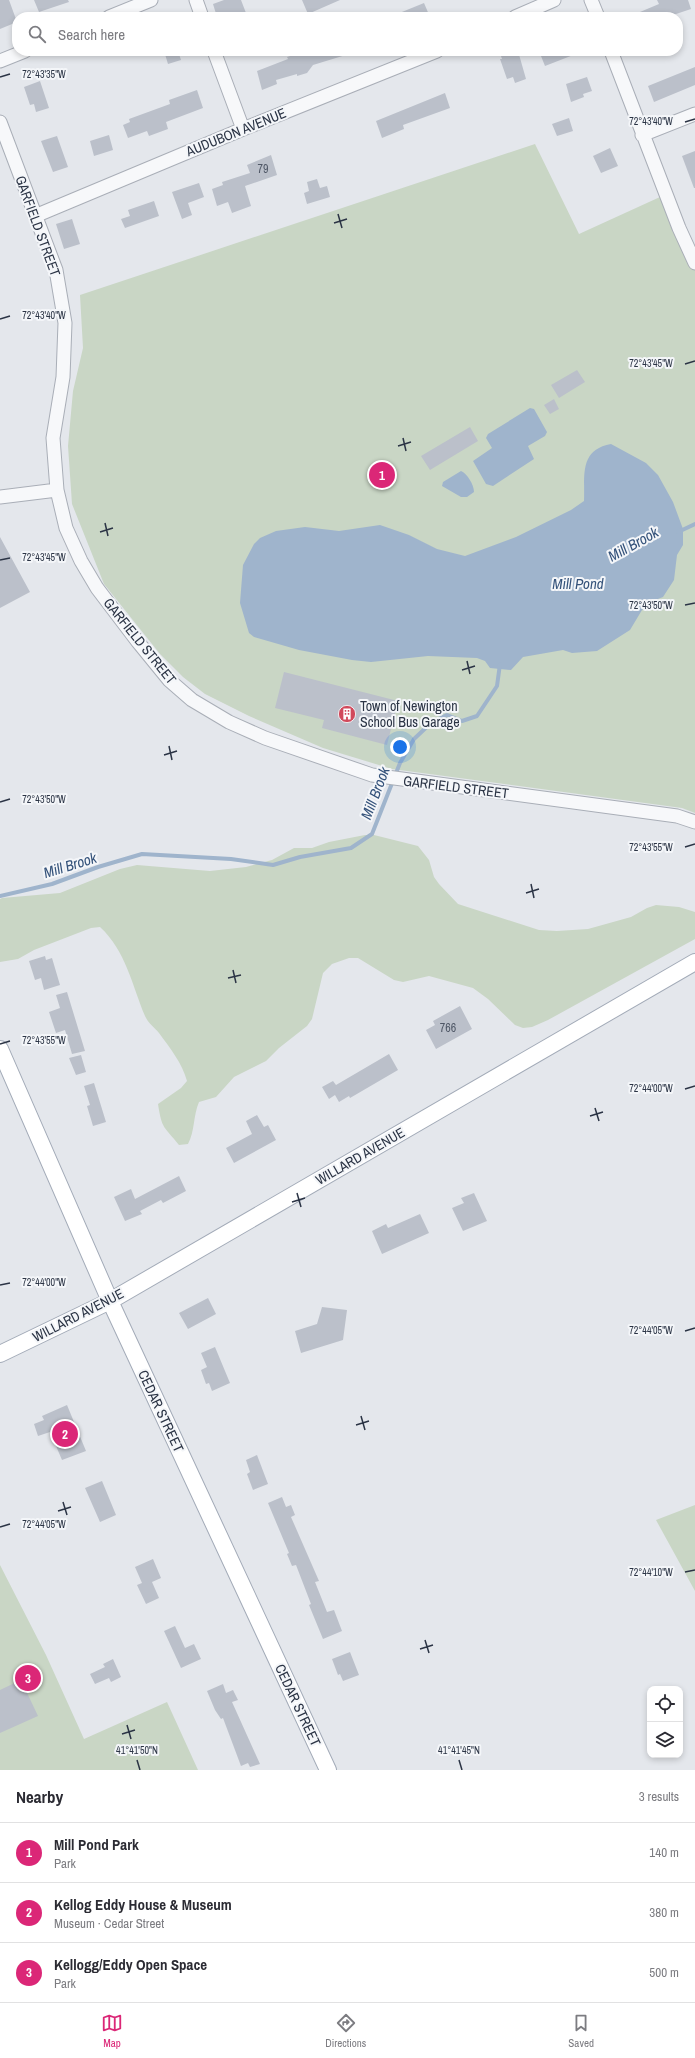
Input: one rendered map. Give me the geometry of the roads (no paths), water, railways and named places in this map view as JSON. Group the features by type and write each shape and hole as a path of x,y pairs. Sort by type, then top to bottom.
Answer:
{"main road":[{"name":"WILLARD AVENUE","path":"0,1354 110,1301 695,962"},
{"name":"CEDAR STREET","path":"0,1049 110,1301 328,1770"}],"street":[{"path":"121,12 151,0"},
{"path":"196,0 200,12"},
{"path":"526,12 554,0"},
{"path":"592,0 596,12"},
{"path":"0,61 12,56"},
{"path":"216,56 243,129"},
{"name":"AUDUBON AVENUE","path":"35,216 243,129 425,56"},
{"path":"613,56 642,135 679,228 695,263"},
{"path":"642,135 695,114"},
{"name":"GARFIELD STREET","path":"0,122 56,270 65,323 63,377 53,438 57,490 66,528 97,588 169,680 192,700 229,722 265,738 372,775 414,782 677,816 695,822"},
{"path":"0,497 57,490"}],"water":[{"path":"530,408 534,409 547,432 545,436 528,446 534,459 493,486 486,484 473,461 492,448 486,438 488,434"},
{"name":"Mill Pond","path":"611,444 646,463 658,475 673,502 683,529 683,545 677,555 674,580 663,597 650,602 642,610 630,630 597,651 572,653 563,650 523,657 511,670 490,668 485,661 477,658 428,656 371,662 352,660 299,650 254,637 249,633 240,603 243,565 254,544 260,538 276,531 305,527 339,531 380,525 409,535 437,549 465,556 516,537 571,510 584,501 585,473 589,458 593,452 601,447"},
{"path":"461,471 468,477 474,489 474,492 467,497 461,497 442,486 443,482"}],"waterway":[{"name":"Mill Brook","path":"678,532 695,524"},
{"name":"Mill Brook","path":"0,896 52,884 98,867 142,854 231,859 273,865 300,857 351,848 372,834 400,763 414,739 432,722 447,715 462,721 477,716 497,686 500,664"}],"place":[{"name":"Mill Pond Park","path":"382,475"},
{"name":"Town of Newington School Bus Garage","path":"347,714"},
{"name":"Kellog Eddy House & Museum","path":"65,1434"},
{"name":"Kellogg/Eddy Open Space","path":"28,1678"}]}
